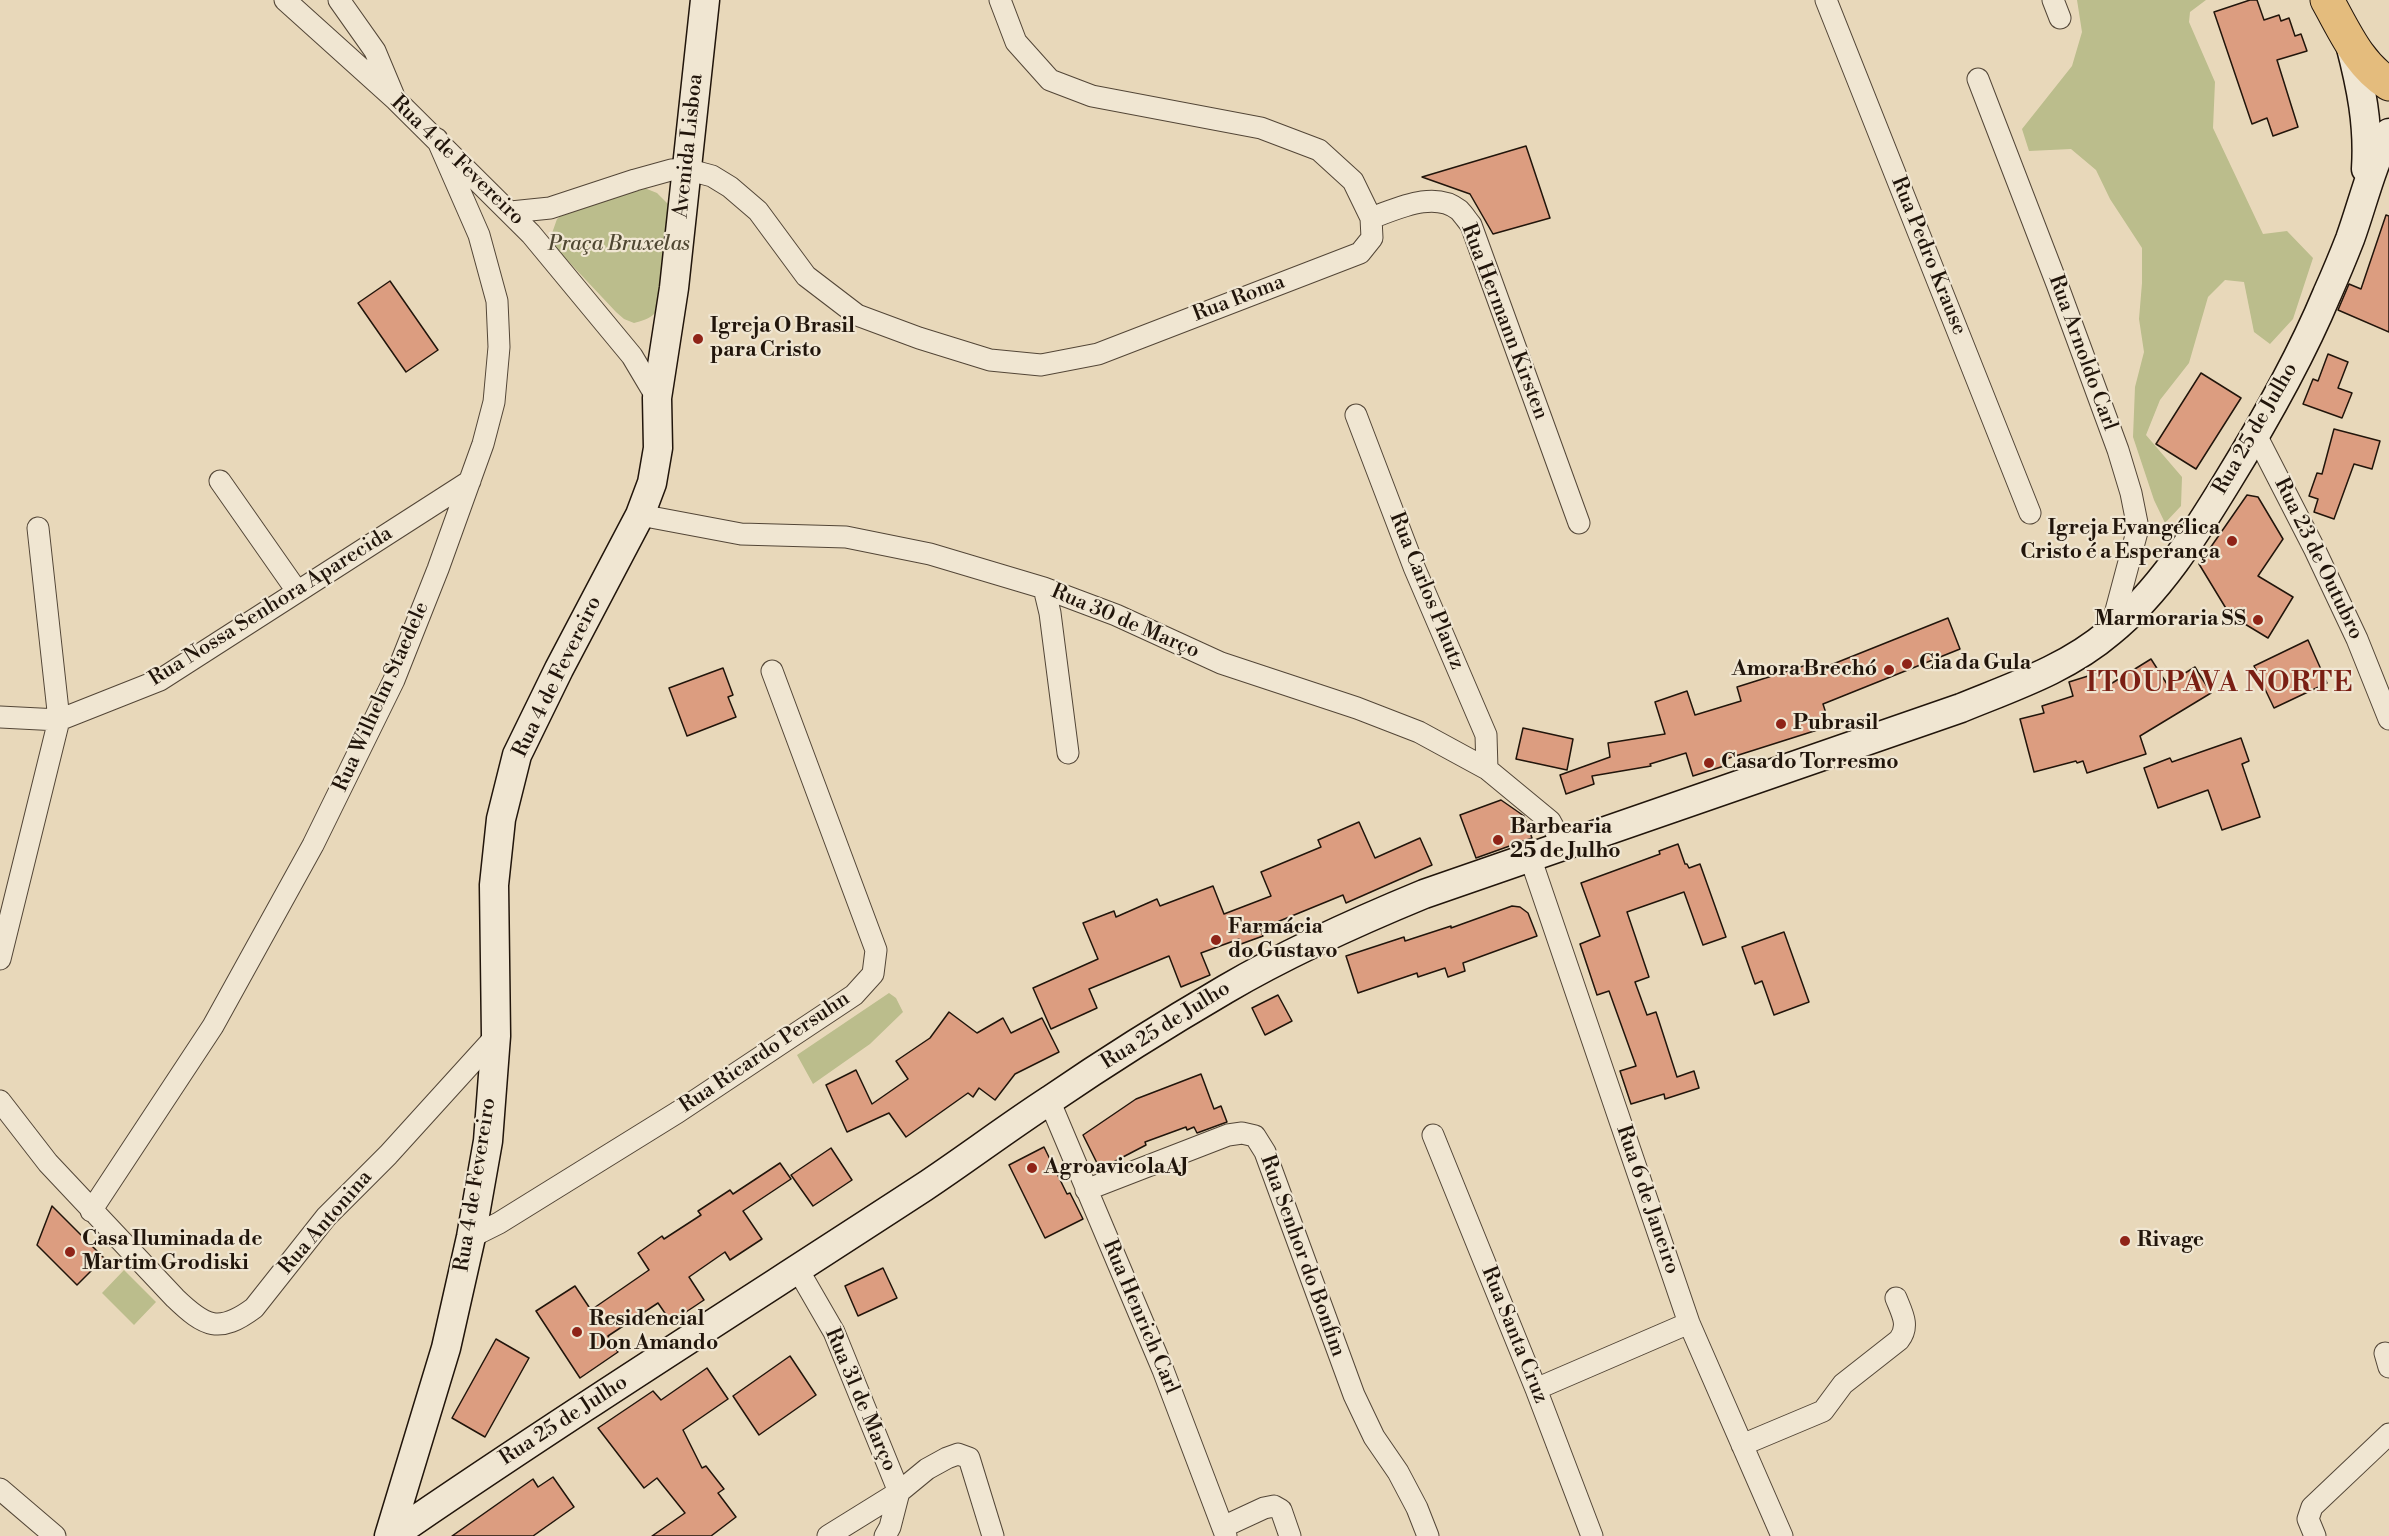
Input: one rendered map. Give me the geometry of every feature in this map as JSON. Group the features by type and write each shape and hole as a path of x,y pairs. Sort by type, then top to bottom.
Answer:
{"main road":[{"name":"Avenida Lisboa","path":"657,398 674,288 705,0"},
{"name":"Rua 25 de Julho","path":"2327,0 2350,44 2365,109 2368,145 2365,192"},
{"path":"2350,44 2374,74 2389,84"},
{"name":"Rua 25 de Julho","path":"390,1536 925,1185 1049,1100 1228,987 1340,929 1424,894 1960,708 2043,674 2076,657 2110,633 2134,611 2174,562 2256,435 2303,346 2326,296 2349,240 2380,149 2389,133"},
{"name":"Rua 4 de Fevereiro","path":"390,1536 446,1348 471,1237 488,1141 496,1036 494,885 501,819 517,755 559,669 640,515 652,483 658,448 657,398"}],"street":[{"name":"Rua 4 de Fevereiro","path":"285,0 396,100 511,212 632,356 657,398"},
{"path":"339,0 375,51 396,100"},
{"path":"1000,0 1016,42 1050,80 1092,96 1261,128 1319,150 1353,181 1371,218"},
{"name":"Rua Pedro Krause","path":"1826,0 2030,513"},
{"name":"Rua Arnoldo Carl","path":"1978,79 2057,284 2118,450 2131,493 2138,528 2110,633"},
{"name":"Rua Wilhelm Staedele","path":"92,1211 213,1026 314,845 394,680 470,481 494,402 500,348 497,301 479,236 437,139"},
{"path":"511,212 550,208 635,180 686,169"},
{"name":"Rua Roma","path":"686,169 712,176 730,187 758,211 806,276 857,315 919,338 990,360 1041,365 1098,354 1360,253 1372,238 1371,218"},
{"name":"Rua Hermann Kirsten","path":"1371,218 1432,200 1444,202 1459,210 1471,225 1579,523"},
{"name":"Rua Carlos Plautz","path":"1356,415 1414,567 1486,735 1487,769"},
{"name":"Rua 23 de Outubro","path":"2256,435 2334,589 2383,693 2389,719"},
{"path":"220,481 297,591"},
{"name":"Rua Nossa Senhora Aparecida","path":"59,720 160,680 470,481"},
{"name":"Rua 30 de Março","path":"640,515 741,534 846,537 930,554 1044,588 1116,615 1221,663 1357,708 1419,732 1487,769 1550,821 1563,845"},
{"path":"0,959 59,720 38,528"},
{"path":"1044,588 1050,613 1068,753"},
{"name":"Rua Ricardo Persuhn","path":"471,1237 499,1223 687,1106 854,995 873,974 876,950 772,671"},
{"path":"0,717 59,720"},
{"name":"Rua 6 de Janeiro","path":"1530,857 1689,1323 1782,1536"},
{"name":"Rua Antonina","path":"0,1101 48,1163 191,1314 204,1322 222,1326 239,1319 254,1308 326,1217 388,1155 496,1036"},
{"name":"Rua Henrich Carl","path":"1049,1100 1163,1370 1225,1531"},
{"name":"Rua Senhor do Bonfim","path":"1086,1190 1228,1135 1242,1133 1255,1136 1265,1152 1354,1395 1374,1437 1403,1481 1428,1536"},
{"name":"Rua Santa Cruz","path":"1433,1135 1536,1389 1592,1536"},
{"name":"Rua 31 de Março","path":"797,1268 834,1332 899,1492 890,1527 885,1536"},
{"path":"1742,1444 1823,1412 1843,1384 1899,1340 1905,1333 1905,1322 1896,1298"},
{"path":"1536,1389 1689,1323"},
{"path":"2314,1536 2308,1519 2312,1507 2389,1434"},
{"path":"828,1536 899,1492 927,1469 958,1454 969,1458 993,1536"},
{"path":"0,1489 55,1536"},
{"path":"1225,1531 1264,1508 1274,1506 1281,1510 1290,1536"}],"green space":[{"path":"2077,0 2206,0 2190,12 2189,22 2215,82 2213,128 2263,234 2287,231 2313,258 2293,319 2270,344 2254,332 2244,282 2225,280 2208,297 2189,363 2160,400 2146,435 2182,477 2181,506 2165,523 2154,500 2133,437 2135,387 2144,352 2139,319 2142,248 2110,199 2096,170 2071,149 2029,151 2022,129 2072,66 2082,32"},
{"name":"Praça Bruxelas","path":"642,187 657,193 668,204 667,244 665,277 659,304 653,315 634,323 624,319 616,312 553,245 551,236 557,219 566,212"},
{"path":"889,993 896,998 903,1012 870,1044 813,1084 797,1055"},
{"path":"124,1270 156,1302 134,1325 102,1293"}],"building":[{"path":"2250,0 2257,0 2264,20 2279,15 2281,21 2289,18 2295,36 2301,34 2307,51 2277,60 2298,127 2273,136 2267,118 2252,124 2214,12"},
{"path":"1526,146 1550,218 1493,234 1470,194 1422,177"},
{"path":"2386,215 2389,216 2389,332 2338,310 2349,284 2361,289"},
{"path":"390,281 438,350 406,372 358,303"},
{"path":"2328,354 2348,362 2338,388 2352,393 2342,418 2303,404 2313,379 2318,381"},
{"path":"2201,373 2241,398 2196,469 2156,444"},
{"path":"2334,429 2380,441 2372,469 2354,464 2334,519 2314,512 2318,499 2309,496 2317,473 2322,474"},
{"path":"2247,495 2258,497 2283,539 2258,576 2293,597 2268,638 2230,615 2199,564"},
{"path":"1948,618 1960,649 1823,704 1830,726 1726,759 1727,765 1693,776 1686,753 1650,764 1651,766 1592,776 1594,784 1566,794 1560,775 1610,757 1608,743 1665,734 1655,702 1687,691 1695,715 1741,701 1737,687 1810,664 1813,672"},
{"path":"2308,640 2327,683 2274,708 2254,666"},
{"path":"2151,659 2167,684 2195,667 2211,693 2140,736 2146,754 2087,773 2083,761 2034,772 2020,719 2044,713 2042,706 2073,696 2069,682 2104,671 2109,685"},
{"path":"723,668 733,695 728,697 736,717 687,736 669,688"},
{"path":"1523,728 1573,739 1567,770 1516,759"},
{"path":"2241,738 2249,761 2242,764 2260,817 2222,830 2208,790 2158,808 2144,768 2170,758 2172,762"},
{"path":"1501,800 1524,816 1532,838 1476,858 1460,815"},
{"path":"1359,822 1375,858 1420,838 1432,865 1346,903 1343,895 1260,929 1263,936 1241,944 1239,939 1201,953 1210,975 1181,987 1169,956 1089,989 1097,1008 1051,1029 1033,988 1098,959 1083,923 1114,911 1116,917 1157,899 1160,906 1213,886 1224,914 1271,896 1261,872 1321,847 1318,840"},
{"path":"1678,844 1685,864 1689,868 1700,864 1726,937 1703,945 1684,892 1627,912 1649,977 1635,982 1647,1015 1656,1012 1677,1077 1694,1071 1699,1088 1665,1099 1664,1094 1631,1104 1620,1071 1636,1066 1609,991 1597,995 1580,944 1600,936 1581,883 1660,854 1659,851"},
{"path":"1512,906 1520,907 1528,913 1537,936 1463,963 1465,971 1448,977 1445,968 1418,977 1417,973 1358,993 1346,956 1404,937 1405,941 1451,926 1451,928"},
{"path":"1784,932 1809,1002 1774,1015 1762,981 1755,984 1742,947"},
{"path":"1278,995 1292,1021 1265,1035 1252,1008"},
{"path":"949,1012 977,1033 1003,1018 1011,1033 1042,1018 1059,1052 1015,1074 995,1100 979,1088 973,1097 968,1093 906,1137 889,1113 847,1132 826,1085 856,1070 872,1104 908,1079 896,1061 930,1038"},
{"path":"1201,1074 1214,1109 1221,1106 1227,1122 1197,1133 1194,1127 1187,1130 1186,1127 1145,1142 1146,1145 1100,1169 1083,1135 1136,1099"},
{"path":"1044,1147 1067,1194 1070,1193 1083,1219 1045,1238 1009,1165"},
{"path":"831,1148 852,1180 813,1206 791,1175"},
{"path":"780,1163 791,1179 743,1211 762,1239 730,1260 725,1252 689,1277 704,1300 671,1322 658,1303 608,1336 618,1352 580,1378 536,1311 575,1286 591,1310 649,1270 638,1253 662,1236 664,1239 701,1215 698,1211 730,1190 733,1194"},
{"name":"Casa Iluminada de Martim Grodiski","path":"52,1206 104,1258 77,1285 37,1245"},
{"path":"883,1268 897,1298 858,1316 845,1286"},
{"path":"496,1339 529,1358 485,1437 452,1418"},
{"path":"790,1356 816,1395 759,1435 733,1396"},
{"path":"707,1368 728,1399 683,1430 702,1468 706,1466 724,1489 718,1493 736,1517 711,1536 652,1536 685,1513 657,1478 644,1488 598,1428 653,1391 661,1400"},
{"path":"553,1477 574,1507 533,1536 452,1536 533,1479 538,1487"}],"place":[{"name":"Igreja O Brasil para Cristo","path":"698,339"},
{"name":"Igreja Evangélica Cristo é a Esperança","path":"2232,541"},
{"name":"Marmoraria SS","path":"2258,620"},
{"name":"Cia da Gula","path":"1907,664"},
{"name":"Amora Brechó","path":"1889,670"},
{"name":"Pubrasil","path":"1781,724"},
{"name":"Casa do Torresmo","path":"1709,763"},
{"name":"Barbearia 25 de Julho","path":"1498,840"},
{"name":"Farmácia do Gustavo","path":"1216,940"},
{"name":"AgroavicolaAJ","path":"1032,1168"},
{"name":"Rivage","path":"2125,1241"},
{"name":"Casa Iluminada de Martim Grodiski","path":"70,1252"},
{"name":"Residencial Don Amando","path":"577,1332"}],"district":[{"name":"ITOUPAVA NORTE","path":"2220,685"}]}
